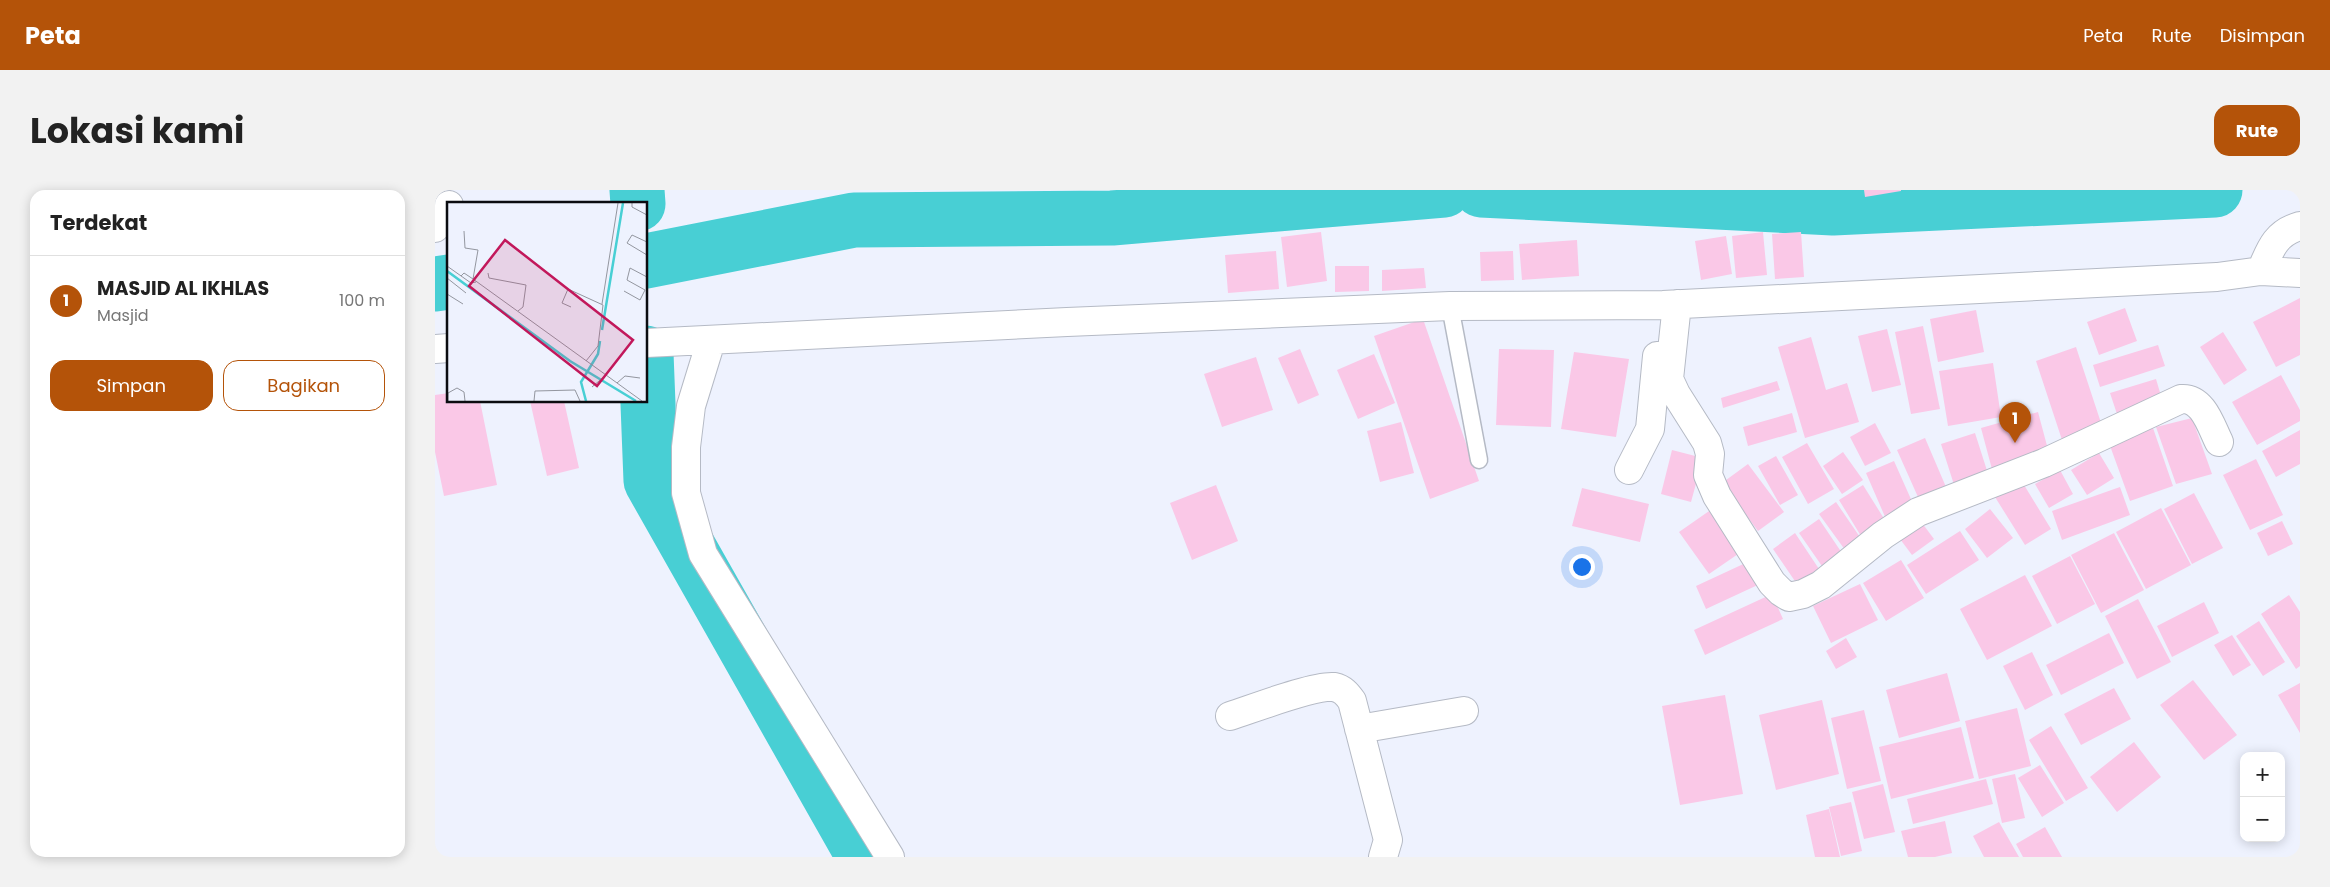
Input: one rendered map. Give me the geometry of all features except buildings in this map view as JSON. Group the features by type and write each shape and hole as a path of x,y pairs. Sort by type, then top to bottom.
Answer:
{"street":[{"path":"451,202 458,190"},
{"path":"435,228 447,208"},
{"path":"2261,271 2270,249 2278,238 2288,229 2300,226"},
{"path":"647,343 704,342 1067,322 1450,306 1670,304 2217,277 2261,271 2300,273"},
{"path":"1670,304 1669,380 1707,444 1710,454 1708,475 1717,496 1772,582 1781,592 1789,597 1803,594 1821,585 1883,534 1918,512 2044,463 2181,399 2190,398 2197,403 2219,442"},
{"path":"1629,470 1650,429 1670,304"},
{"path":"704,342 691,406 687,447 686,493 703,554 890,857"},
{"path":"1230,716 1317,689 1334,687 1345,691 1352,701 1388,840 1383,857"},
{"path":"1359,729 1465,711"}],"lane":[{"path":"1450,306 1479,460"}],"waterway":[{"path":"637,190 638,202"},
{"path":"647,261 854,220 1112,218 1444,190"},
{"path":"1481,190 1833,208 2215,190"},
{"path":"435,284 447,282"},
{"path":"647,379 651,481 864,857"}],"place":[{"name":"MASJID AL IKHLAS","path":"2015,443"}]}
